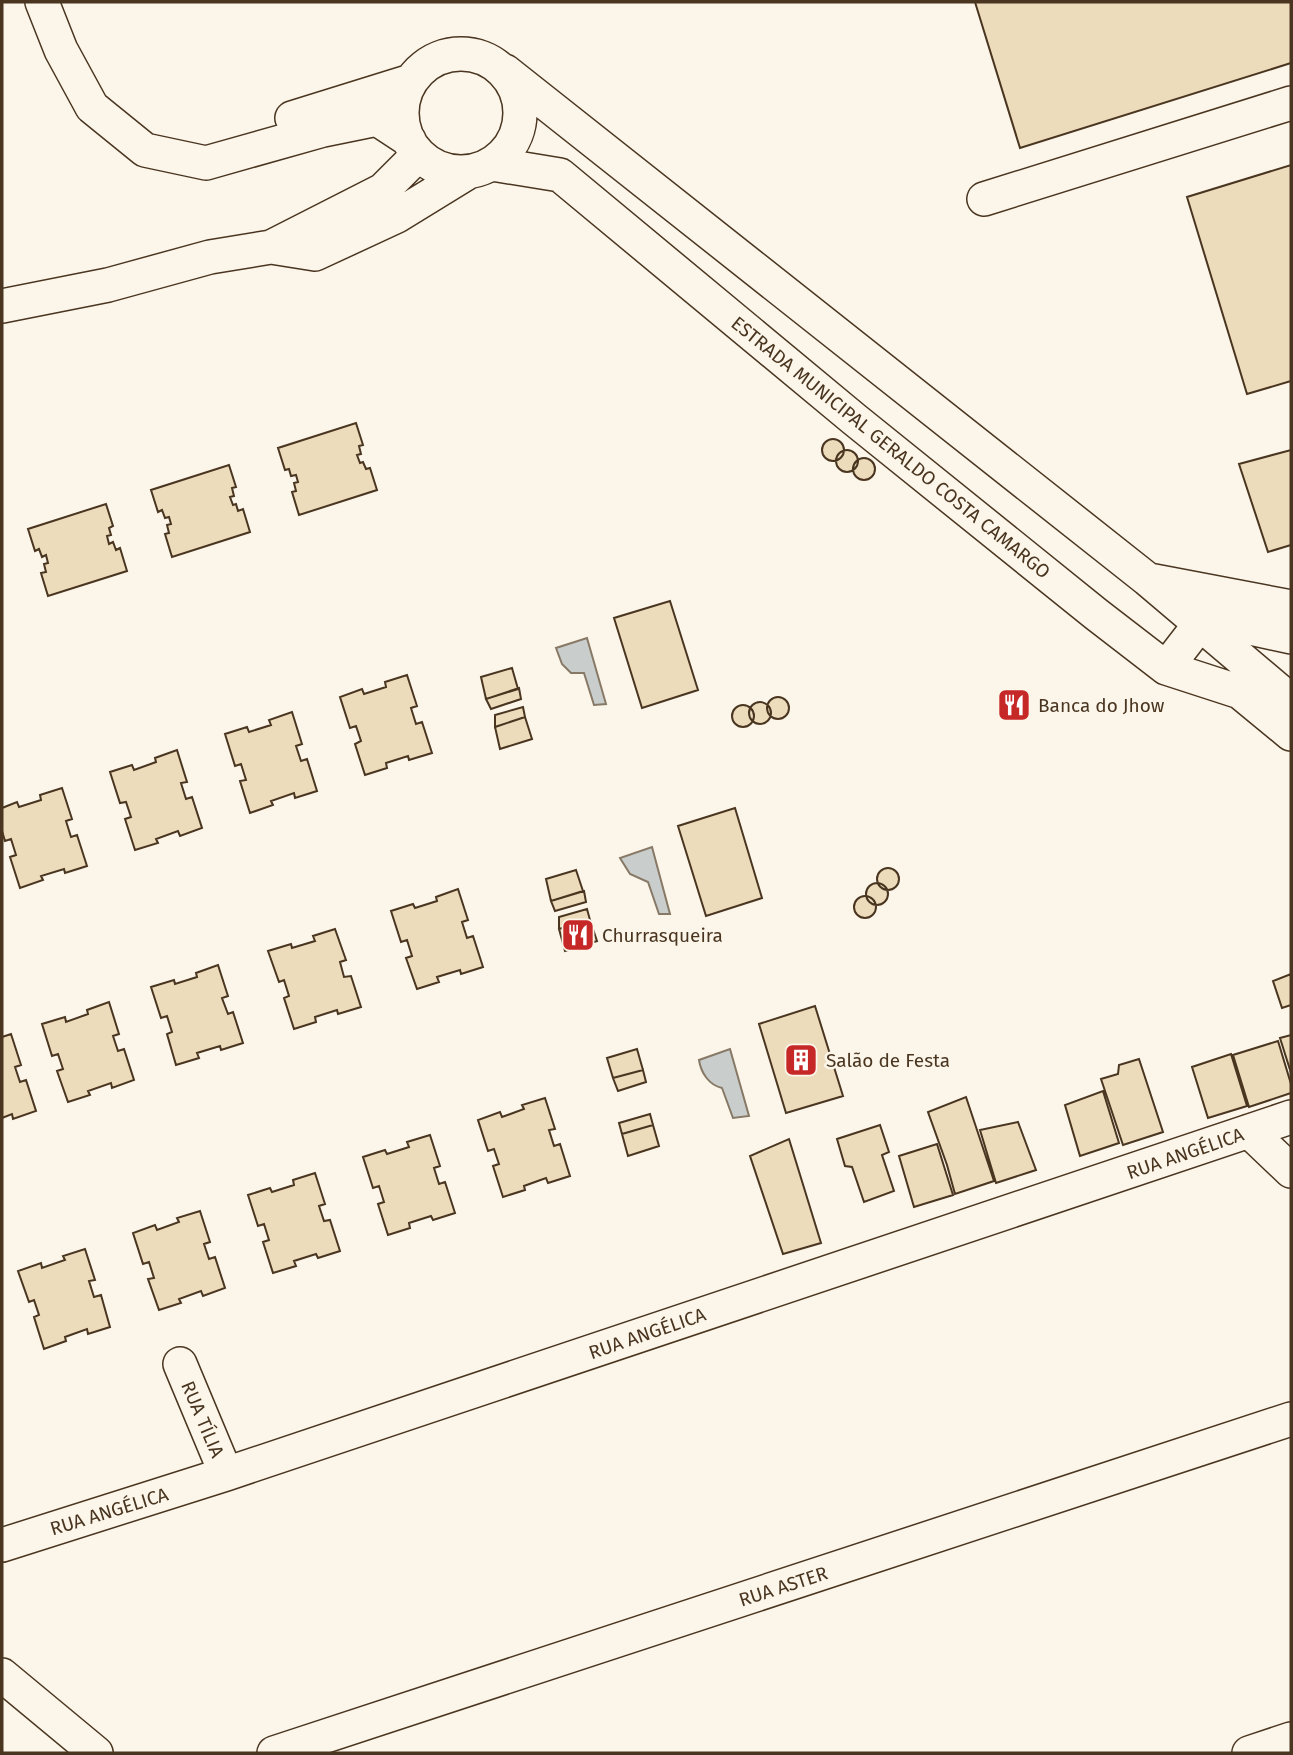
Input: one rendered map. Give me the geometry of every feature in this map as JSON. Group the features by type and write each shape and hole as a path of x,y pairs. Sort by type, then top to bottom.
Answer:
{"street":[{"path":"41,2 113,103 162,136 206,146 248,136 310,112 411,81"},
{"path":"66,2 72,45 92,107 145,150 206,163 377,119 440,170 490,161"},
{"path":"413,147 404,132 402,106 411,81 430,62 456,54 482,57 505,71 1147,579 1291,701"},
{"path":"271,247 315,254 397,216 490,161 521,121 518,95 505,71"},
{"path":"984,199 1291,103"},
{"path":"2,306 108,285 210,257 271,247 383,190 413,147"},
{"name":"ESTRADA MUNICIPAL GERALDO COSTA CAMARGO","path":"490,161 560,175 854,419 1166,668 1240,692 1291,734"},
{"path":"1147,579 1291,607"},
{"path":"1166,668 1200,624"},
{"path":"1200,624 1236,625 1291,637"},
{"name":"RUA ANGÉLICA","path":"2,1545 226,1474 1291,1117"},
{"path":"1249,1131 1291,1171"},
{"name":"RUA TÍLIA","path":"180,1364 226,1474"},
{"name":"RUA ASTER","path":"274,1753 1291,1419"},
{"path":"2,1675 96,1753"},
{"path":"1249,1753 1291,1740"}],"shaded area":[{"path":"587,638 606,704 594,705 584,673 571,673 562,664 556,648"},
{"path":"652,847 670,914 659,914 648,882 630,874 620,858"},
{"path":"730,1049 749,1116 733,1118 722,1088 710,1081 700,1065 699,1060"}],"building":[{"path":"975,2 1291,2 1291,63 1020,148"},
{"path":"1291,165 1291,381 1247,394 1187,197"},
{"path":"356,423 363,445 359,446 361,454 357,455 366,469 370,468 377,490 299,515 292,492 296,491 296,475 291,476 289,469 285,470 278,448"},
{"path":"833,439 841,442 844,450 841,458 833,461 825,458 822,450 825,442"},
{"path":"847,450 855,453 858,461 855,469 847,472 839,469 836,461 839,453"},
{"path":"1291,450 1291,545 1268,552 1239,464"},
{"path":"864,458 872,461 875,469 872,477 864,480 856,477 853,469 856,461"},
{"path":"229,465 236,487 232,488 234,496 230,497 238,511 243,509 250,532 172,557 165,534 169,533 169,517 165,518 162,510 158,512 151,490"},
{"path":"106,504 113,526 109,528 111,535 107,536 109,544 113,542 116,550 120,548 127,571 48,596 41,573 46,572 46,555 42,557 39,549 35,551 28,529"},
{"path":"670,601 698,690 642,708 614,618"},
{"path":"512,668 518,689 486,699 481,677"},
{"path":"407,675 417,706 411,708 416,724 422,722 432,753 409,760 408,756 386,763 387,768 365,775 355,744 361,741 356,726 350,728 340,697 362,689 364,694 386,687 385,682"},
{"path":"519,688 521,699 491,709 486,699"},
{"path":"778,697 786,700 789,708 786,716 778,719 770,716 767,708 770,700"},
{"path":"760,702 768,705 771,713 768,721 760,724 752,721 749,713 752,705"},
{"path":"743,705 751,708 754,716 751,724 743,727 735,724 732,716 735,708"},
{"path":"523,707 525,717 495,727 495,715"},
{"path":"292,712 302,744 296,746 301,761 307,759 317,791 295,798 294,793 271,801 273,805 250,813 240,781 246,780 241,764 235,766 225,734 247,727 249,732 271,725 269,720"},
{"path":"525,717 532,739 500,749 495,727"},
{"path":"177,750 187,782 181,783 186,799 192,797 202,828 180,836 178,831 156,839 158,843 135,850 125,819 131,817 126,802 120,803 110,772 132,765 134,770"},
{"path":"62,788 72,819 66,821 71,837 77,835 87,866 65,873 64,869 41,876 43,880 20,888 10,857 16,855 11,839 5,841 2,831 2,808 17,802 19,807 41,800 40,795"},
{"path":"735,808 762,898 706,916 678,826"},
{"path":"888,868 896,871 899,879 896,887 888,890 880,887 877,879 880,871"},
{"name":"Churrasqueira","path":"576,870 583,891 551,901 546,879"},
{"path":"877,883 885,886 888,894 885,902 877,905 869,902 866,894 869,886"},
{"path":"458,889 468,920 462,922 467,938 473,936 483,967 461,974 460,970 437,977 439,982 417,989 406,958 412,956 407,940 401,942 391,911 413,904 415,908 437,901 436,897"},
{"path":"584,891 586,902 555,911 551,901"},
{"path":"865,896 873,899 876,907 873,915 865,918 857,915 854,907 857,899"},
{"path":"587,909 590,920 559,929 559,917"},
{"name":"Churrasqueira","path":"590,920 597,941 565,951 559,929"},
{"path":"335,929 346,960 340,962 344,977 351,976 361,1007 338,1014 337,1010 315,1017 316,1022 294,1029 284,998 289,996 284,980 279,982 268,951 315,941 313,936"},
{"path":"218,965 228,996 222,998 228,1014 233,1012 243,1043 221,1050 220,1046 197,1053 199,1058 176,1065 167,1034 172,1032 167,1016 161,1018 151,987 174,980 175,984 197,977 196,973"},
{"path":"1291,974 1291,1005 1282,1008 1273,981"},
{"path":"109,1002 119,1034 113,1036 118,1051 124,1049 134,1080 112,1088 111,1083 88,1091 90,1095 68,1102 57,1071 63,1069 58,1054 52,1056 42,1024 65,1017 66,1022"},
{"name":"Salão de Festa","path":"815,1006 843,1096 786,1113 759,1024"},
{"path":"11,1034 21,1065 15,1067 20,1082 26,1080 36,1111 13,1119 12,1114 2,1118 2,1037"},
{"path":"1291,1035 1291,1073 1280,1038"},
{"path":"1278,1041 1291,1084 1291,1093 1249,1107 1233,1055"},
{"path":"637,1049 643,1070 613,1078 607,1058"},
{"path":"1231,1054 1247,1106 1208,1118 1192,1067"},
{"path":"1139,1059 1163,1132 1123,1145 1101,1079 1118,1074 1119,1065"},
{"path":"643,1070 646,1082 618,1091 613,1078"},
{"path":"1103,1091 1119,1143 1080,1156 1065,1105"},
{"path":"966,1097 994,1181 955,1194 928,1112"},
{"path":"545,1098 555,1129 549,1130 554,1146 560,1144 570,1176 548,1183 546,1178 524,1186 525,1190 503,1197 493,1166 499,1164 494,1149 488,1151 478,1120 500,1112 502,1117 524,1109 522,1105"},
{"path":"650,1114 653,1125 622,1134 619,1123"},
{"path":"1018,1122 1036,1170 996,1183 980,1130"},
{"path":"653,1125 659,1146 628,1156 622,1134"},
{"path":"880,1125 889,1152 882,1155 894,1191 864,1202 852,1167 845,1166 837,1139"},
{"path":"430,1135 440,1166 434,1168 439,1184 445,1182 455,1213 433,1220 431,1216 409,1223 410,1228 388,1235 378,1204 384,1202 379,1186 373,1188 363,1157 385,1150 387,1154 409,1147 407,1142"},
{"path":"789,1139 821,1243 783,1254 750,1156"},
{"path":"937,1144 953,1195 914,1207 899,1156"},
{"path":"315,1173 325,1204 319,1206 324,1221 330,1220 340,1251 318,1258 316,1254 294,1261 296,1266 273,1273 263,1242 269,1240 264,1224 258,1226 248,1195 270,1188 272,1192 294,1185 293,1180"},
{"path":"200,1211 210,1242 204,1244 209,1259 215,1257 225,1288 203,1296 201,1291 179,1299 181,1303 159,1310 148,1279 154,1278 149,1262 143,1264 133,1233 155,1225 157,1230 179,1222 177,1218"},
{"path":"85,1249 95,1280 89,1281 94,1297 101,1295 110,1327 88,1334 87,1329 44,1349 34,1317 39,1315 34,1300 29,1302 18,1271 41,1263 42,1268 65,1260 63,1256"}],"place":[{"name":"Banca do Jhow","path":"1014,705"},
{"name":"Churrasqueira","path":"578,935"},
{"name":"Salão de Festa","path":"801,1060"}]}
